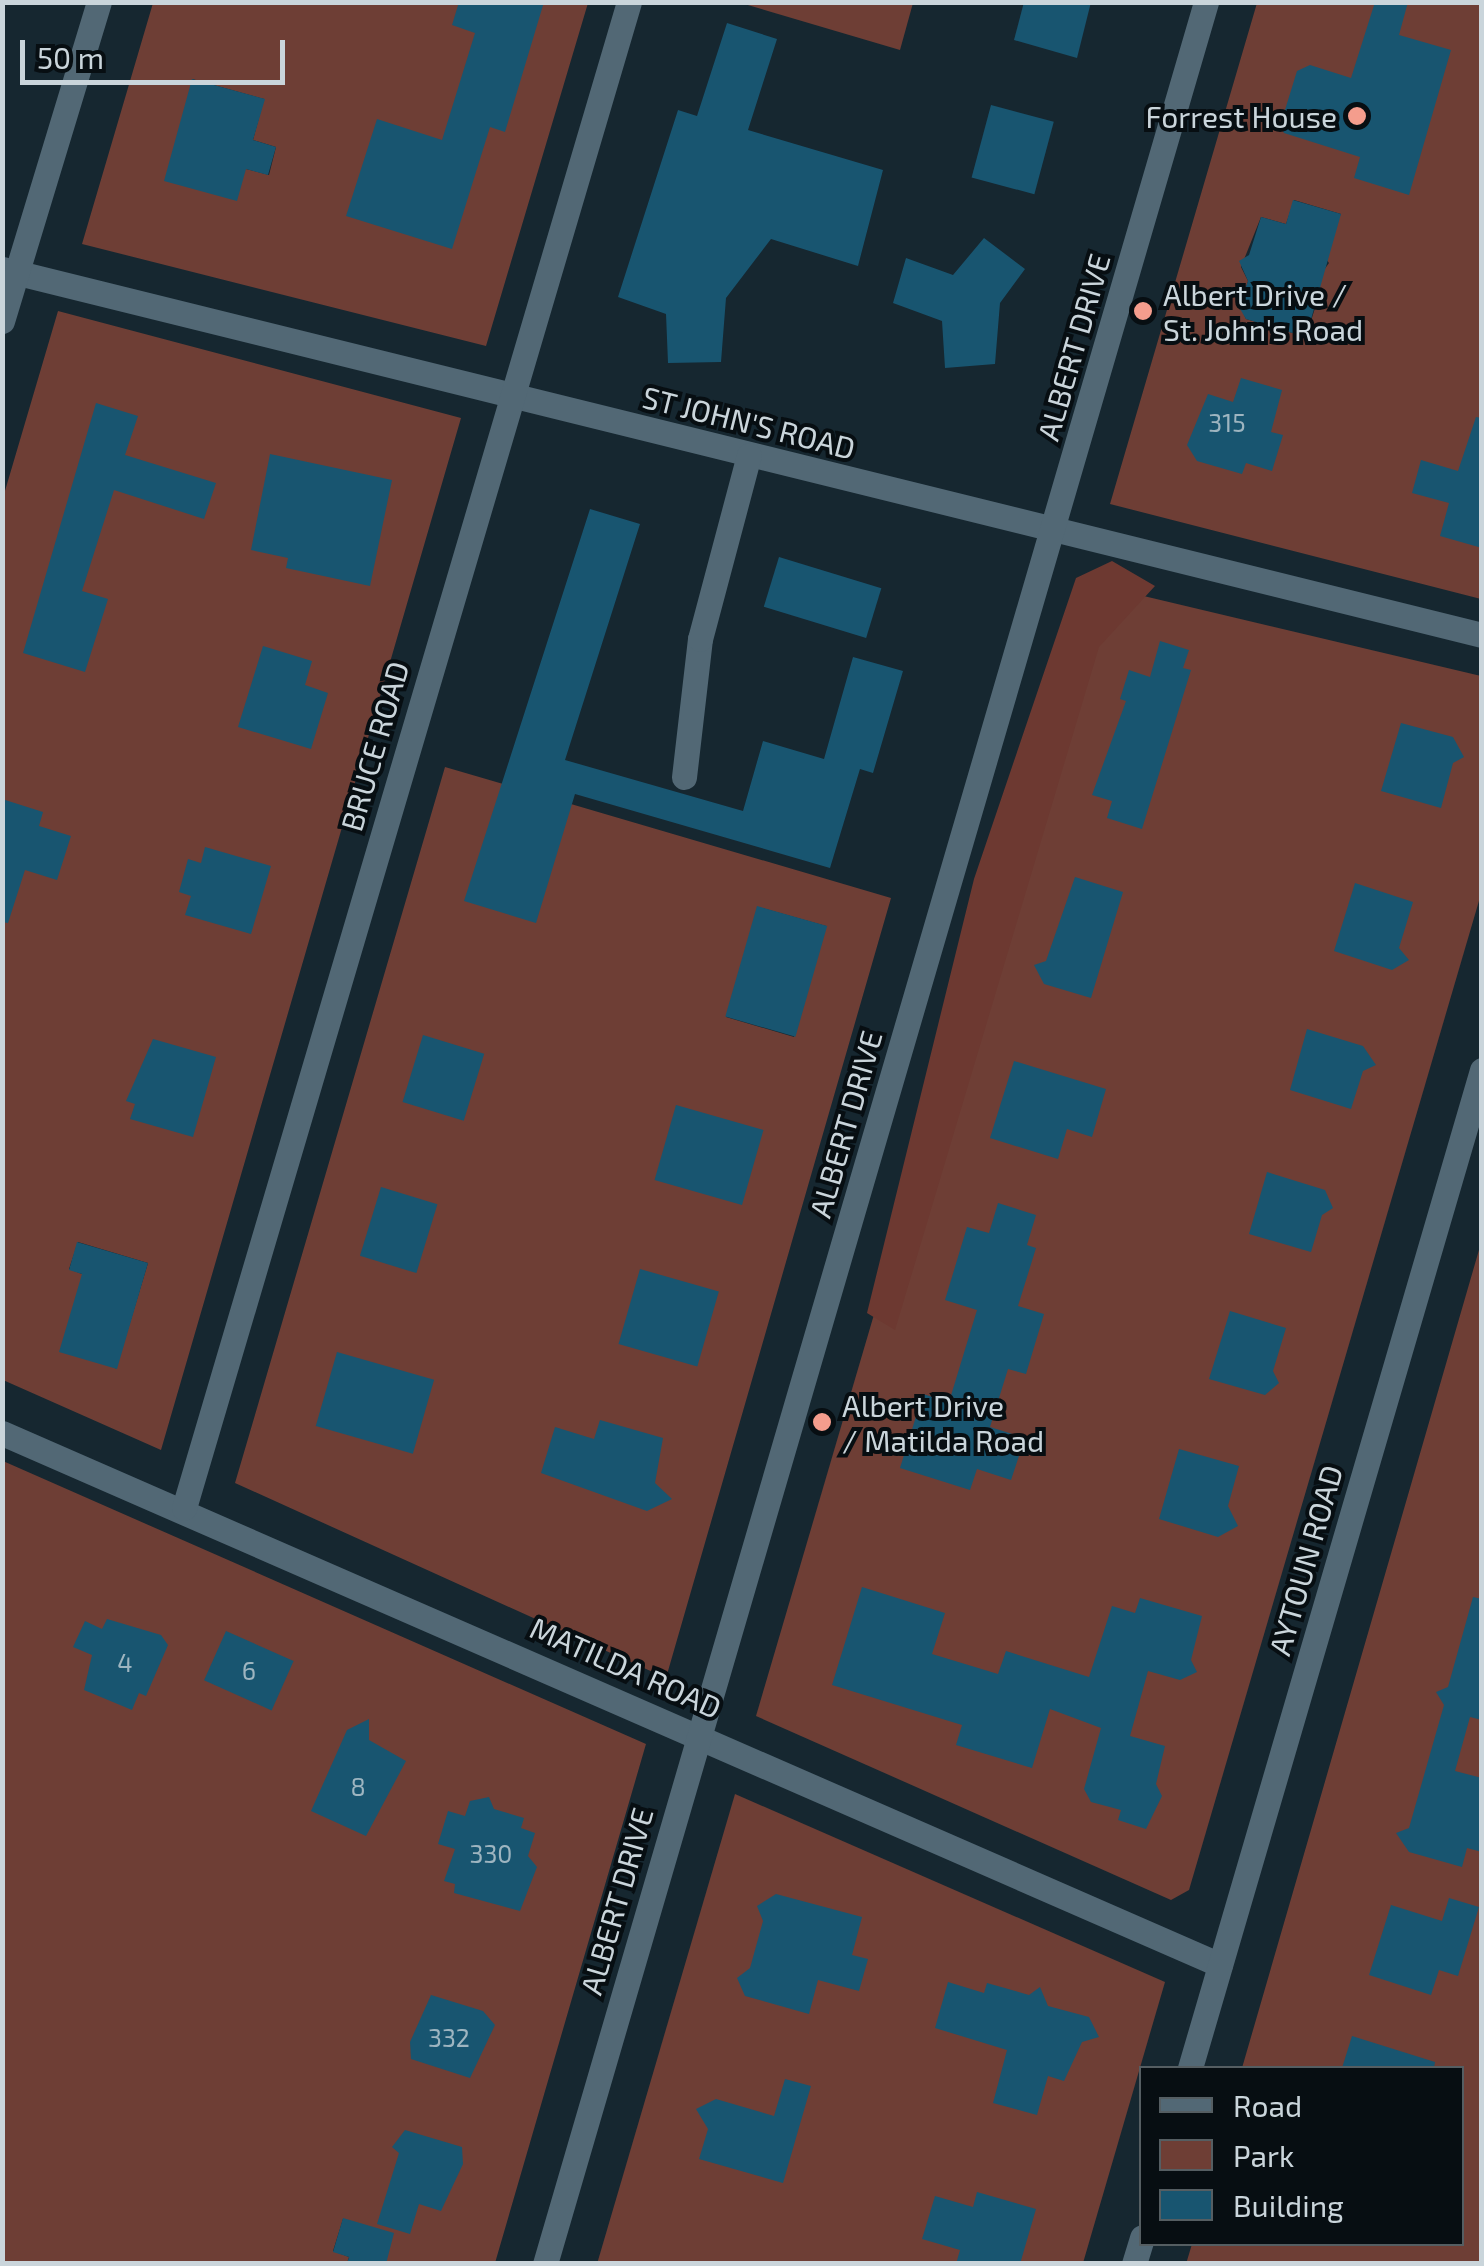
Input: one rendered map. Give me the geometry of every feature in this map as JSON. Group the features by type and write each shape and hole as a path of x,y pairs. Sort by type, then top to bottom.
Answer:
{"street":[{"path":"2,321 10,270 100,2"},
{"name":"BRUCE ROAD","path":"184,1508 628,2"},
{"name":"ALBERT DRIVE","path":"545,2264 1206,2"},
{"name":"ST JOHN'S ROAD","path":"10,270 1482,636"},
{"path":"684,777 700,638 749,455"},
{"name":"AYTOUN ROAD","path":"1191,2066 1482,1070"},
{"name":"MATILDA ROAD","path":"2,1433 184,1508 1220,1965"}],"green space":[{"path":"153,3 588,3 486,346 82,244","holes":["192,79 264,99 253,140 276,147 269,175 246,169"]},
{"path":"741,3 913,3 900,50"},
{"path":"1257,3 1481,3 1481,599 1110,504","holes":["1294,200 1341,214 1320,251 1329,263 1311,288 1320,292 1306,337 1246,319 1240,306 1248,281 1241,267 1261,217 1286,224"]},
{"path":"58,311 461,418 161,1450 3,1380 2,501","holes":["78,1242 148,1263 116,1369 82,1274 69,1269"]},
{"path":"1089,583 1481,676 1481,894 1189,1890 1171,1900 756,1716"},
{"path":"445,767 891,898 666,1678 235,1483","holes":["758,907 826,926 794,1037 726,1017"]},
{"path":"1481,1243 1481,2263 1186,2264 1191,2246 1464,2246 1464,2066 1243,2066"},
{"path":"3,1461 646,1744 495,2263 386,2263 343,2219 333,2251 349,2257 347,2263 2,2261"},
{"path":"735,1794 1165,1982 1083,2263 597,2264"}],"shaded area":[{"path":"1112,561 1155,586 1099,647 895,1330 867,1313 974,879 1076,578"}],"building":[{"path":"459,2 544,2 505,132 490,127 452,249 346,216 377,119 442,140 475,33 452,25"},
{"path":"1024,2 1091,2 1077,58 1014,40"},
{"name":"Forrest House","path":"1375,2 1408,2 1399,35 1451,50 1409,195 1354,178 1360,157 1284,133 1280,126 1297,71 1310,65 1351,78"},
{"path":"727,23 777,39 748,130 883,170 858,266 771,239 726,298 721,362 668,363 666,314 618,297 678,110 697,116"},
{"path":"192,79 265,99 253,140 276,147 268,175 246,169 237,201 164,181"},
{"path":"991,105 1054,122 1034,194 972,177"},
{"path":"1293,200 1341,214 1306,337 1246,319 1239,307 1248,281 1239,261 1249,255 1261,217 1286,224"},
{"path":"984,238 1025,269 1000,303 995,364 945,368 942,321 893,303 906,258 953,275"},
{"path":"1241,378 1282,390 1271,432 1283,435 1272,471 1246,463 1242,474 1197,461 1187,445 1208,394 1233,402"},
{"path":"96,403 138,416 125,455 216,483 204,519 114,490 82,591 108,599 85,672 23,653"},
{"path":"1476,417 1482,418 1482,548 1440,536 1449,503 1412,493 1421,460 1458,471"},
{"path":"270,454 392,480 370,586 286,568 288,558 251,550"},
{"path":"590,509 640,524 565,760 743,811 763,741 824,759 853,657 903,671 873,773 860,769 830,868 575,794 536,923 464,901"},
{"path":"779,557 881,588 866,638 764,607"},
{"path":"1160,641 1189,650 1183,668 1191,670 1142,829 1107,818 1112,801 1092,795 1126,701 1120,699 1129,670 1150,677"},
{"path":"263,646 312,661 305,685 328,693 311,749 238,727"},
{"path":"1401,723 1453,737 1464,757 1453,763 1441,808 1381,791"},
{"path":"2,799 43,812 39,826 71,836 57,880 25,870 8,923 2,922"},
{"path":"205,847 271,866 251,934 185,915 191,896 179,892 188,859 201,863"},
{"path":"1075,877 1123,892 1091,998 1044,984 1034,965 1046,961"},
{"path":"1355,883 1413,902 1399,948 1409,960 1392,970 1334,951"},
{"path":"757,906 827,926 795,1037 725,1017"},
{"path":"1307,1029 1363,1046 1376,1065 1363,1071 1351,1109 1290,1090"},
{"path":"423,1035 484,1054 464,1121 403,1102"},
{"path":"153,1039 216,1057 193,1137 130,1119 135,1104 126,1101"},
{"path":"1014,1061 1106,1089 1092,1137 1067,1129 1058,1159 990,1138"},
{"path":"676,1105 763,1130 742,1205 655,1180"},
{"path":"1267,1172 1325,1190 1333,1208 1322,1215 1311,1252 1249,1234"},
{"path":"381,1187 437,1204 416,1273 360,1256"},
{"path":"998,1203 1036,1215 1027,1245 1036,1248 1018,1306 1044,1314 1026,1374 1008,1369 990,1427 1025,1438 1011,1480 977,1469 970,1490 900,1468 923,1394 949,1402 977,1310 945,1300 967,1227 989,1233"},
{"path":"77,1242 148,1263 117,1369 59,1352 82,1274 69,1270"},
{"path":"640,1269 719,1292 697,1367 619,1344"},
{"path":"1230,1311 1286,1328 1273,1371 1279,1383 1265,1395 1209,1379"},
{"path":"337,1352 434,1380 413,1454 316,1426"},
{"path":"600,1420 663,1438 655,1483 672,1499 647,1511 541,1473 555,1427 594,1439"},
{"path":"1179,1449 1239,1466 1228,1506 1238,1526 1218,1537 1159,1519"},
{"path":"862,1587 945,1613 932,1654 998,1674 1006,1651 1089,1677 1112,1606 1135,1613 1140,1598 1202,1616 1191,1660 1197,1672 1180,1680 1148,1671 1130,1736 1165,1746 1156,1784 1162,1796 1146,1829 1118,1820 1121,1810 1091,1802 1084,1789 1101,1728 1050,1709 1032,1768 956,1745 962,1725 832,1685"},
{"path":"1473,1597 1482,1599 1482,1720 1470,1717 1455,1771 1482,1778 1482,1852 1467,1848 1462,1867 1409,1852 1396,1833 1409,1828 1444,1705 1436,1692 1448,1687"},
{"path":"107,1619 161,1635 168,1645 146,1696 139,1693 132,1710 84,1690 92,1655 73,1647 85,1621 102,1629"},
{"path":"226,1631 294,1661 272,1710 204,1680"},
{"path":"369,1719 369,1740 406,1761 366,1836 311,1811 347,1730"},
{"path":"489,1797 494,1809 524,1818 521,1828 535,1833 528,1856 537,1867 520,1911 454,1893 455,1884 444,1881 455,1849 438,1844 448,1811 465,1816 470,1801"},
{"path":"776,1894 862,1917 852,1955 868,1959 859,1991 818,1980 809,2014 745,1996 737,1978 750,1968 763,1921 757,1906"},
{"path":"1449,1898 1479,1907 1458,1976 1439,1970 1431,1995 1369,1975 1391,1905 1442,1921"},
{"path":"948,1982 984,1993 987,1983 1029,1995 1040,1987 1048,2006 1089,2017 1099,2037 1082,2042 1064,2081 1048,2076 1037,2115 993,2103 1007,2050 935,2028"},
{"path":"431,1995 483,2011 495,2025 470,2078 411,2059 410,2042"},
{"path":"1352,2036 1435,2062 1434,2066 1343,2066"},
{"path":"785,2079 811,2086 783,2183 699,2159 708,2129 696,2109 716,2099 774,2116"},
{"path":"405,2130 462,2147 463,2164 441,2211 419,2204 410,2234 377,2224 399,2153 392,2147"},
{"path":"977,2192 1036,2209 1020,2264 956,2264 960,2250 922,2239 935,2196 973,2207"},
{"path":"343,2218 394,2233 386,2264 347,2264 349,2257 333,2252"}],"place":[{"name":"Forrest House","path":"1357,116"},
{"name":"Albert Drive / St. John's Road","path":"1143,311"},
{"name":"Albert Drive / Matilda Road","path":"822,1422"}]}
